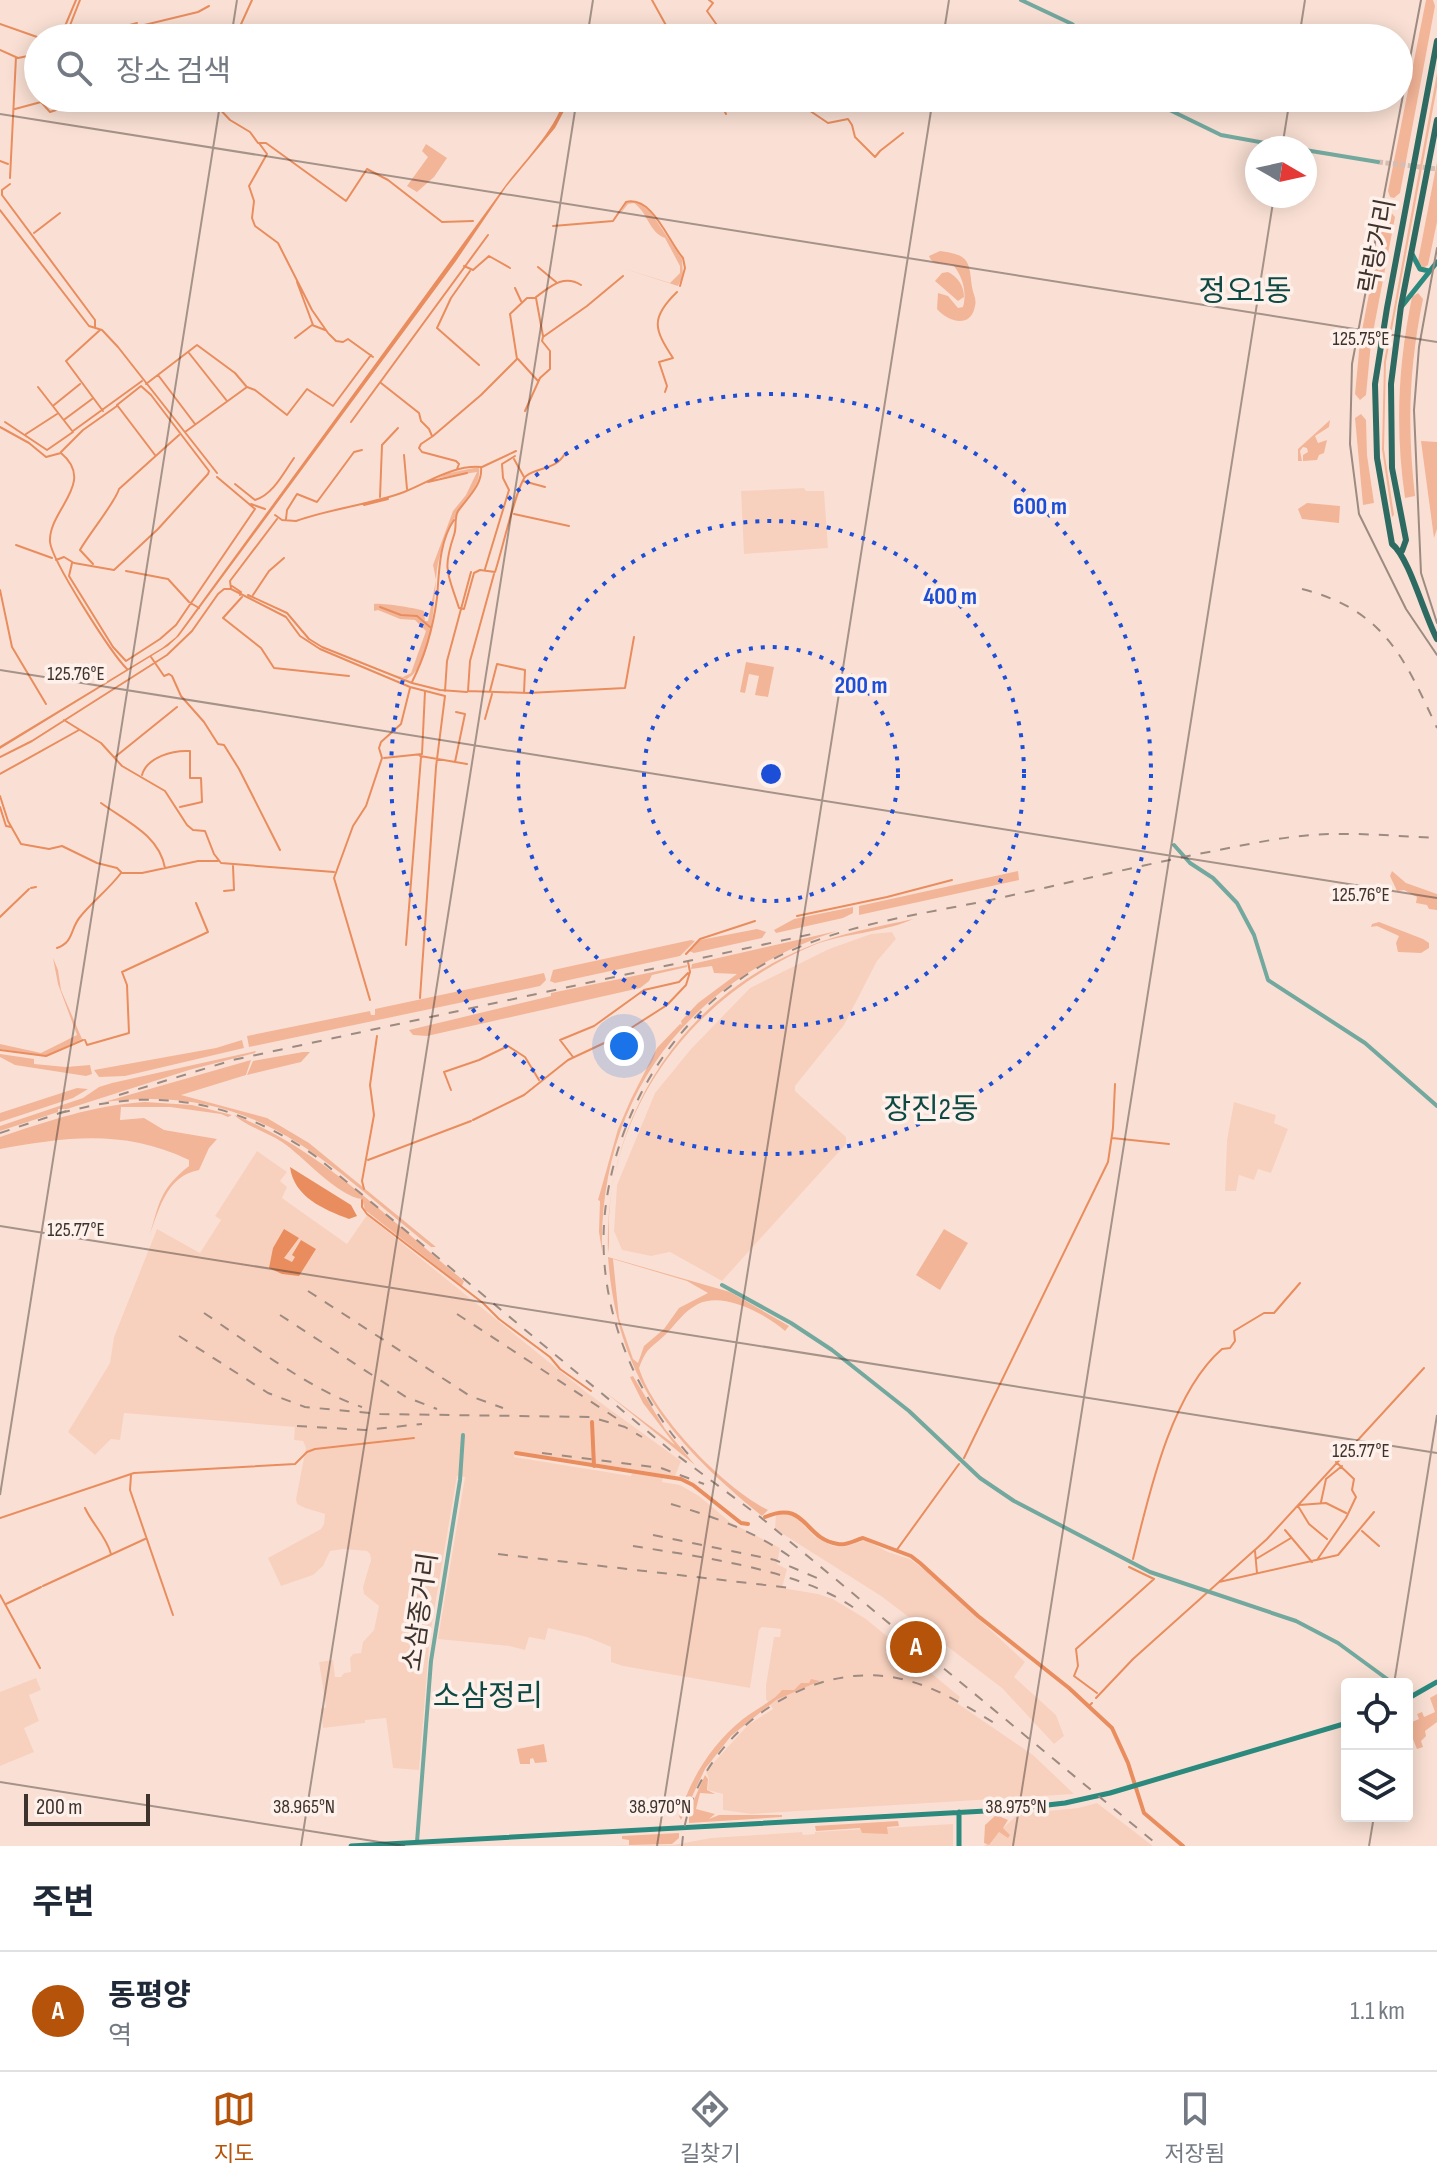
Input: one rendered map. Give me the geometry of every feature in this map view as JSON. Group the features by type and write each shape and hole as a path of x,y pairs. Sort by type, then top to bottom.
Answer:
{"main road":[{"name":"락랑거리","path":"1437,41 1384,320 1375,384 1377,458 1392,544 1402,551 1418,598 1437,639"},
{"name":"락랑거리","path":"1402,551 1406,540 1392,468 1390,410 1394,352 1437,123"},
{"path":"1412,254 1420,269 1430,271"},
{"path":"1401,306 1437,262"},
{"path":"1413,1694 1437,1682"},
{"path":"351,1846 1053,1804 1127,1788 1341,1725"},
{"path":"959,1812 959,1846"}],"street":[{"path":"1021,0 1072,24"},
{"path":"1174,112 1221,135 1245,139"},
{"path":"1317,152 1378,162"},
{"path":"1174,845 1190,863 1213,878 1237,903 1254,935 1268,980 1365,1043 1437,1106"},
{"path":"722,1285 827,1347 909,1411 980,1478 1030,1510 1150,1572 1296,1621 1338,1643 1386,1678"},
{"name":"소삼종거리","path":"417,1842 433,1641 460,1480 463,1435"}],"shaded area":[{"path":"1426,0 1433,0 1435,6 1400,193 1394,198 1388,191 1404,112 1413,112 1413,65"},
{"path":"1437,73 1437,87 1386,362 1384,449 1392,517 1382,449 1384,362"},
{"path":"559,112 563,112 555,128 506,187 456,261 179,636 168,646 0,749 0,746 176,637"},
{"path":"426,144 447,158 434,177 417,192 407,186 428,157 422,151"},
{"path":"1437,162 1437,222 1428,265 1423,268 1418,261"},
{"path":"635,201 650,211 682,259 683,276 678,286 619,267 670,283 680,273 680,266 665,238 655,231 639,207 634,203 628,204 620,214 626,203"},
{"path":"1390,211 1395,217 1371,343 1366,395 1360,400 1355,394 1360,341 1384,215"},
{"path":"940,251 962,257 968,265 975,303 973,313 964,320 953,320 937,309 938,293 948,296 958,308 963,307 965,296 962,280 954,266 936,263 929,256"},
{"path":"948,272 963,289 964,297 958,301 935,281 942,273"},
{"path":"1418,293 1423,299 1412,373 1410,421 1415,496 1405,498 1399,422 1401,372 1412,297"},
{"path":"1361,414 1366,420 1374,503 1363,505 1355,418"},
{"path":"1330,420 1329,427 1315,436 1318,443 1327,440 1324,453 1317,460 1303,461 1303,455 1308,452 1303,447 1300,451 1302,461 1298,461 1298,449"},
{"path":"1421,441 1437,442 1437,529 1434,538"},
{"path":"479,467 477,483 448,532 436,580 433,565 453,511 466,495 477,472 428,482 449,473"},
{"path":"804,488 806,491 824,491 828,548 744,554 741,491"},
{"path":"1307,503 1340,506 1339,523 1302,519 1298,509"},
{"path":"436,580 431,629 423,660 407,679 394,675 403,677 411,673 426,631 415,620 374,611 374,604 424,611 425,621 428,621"},
{"path":"746,662 774,667 768,697 755,695 759,676 749,674 745,693 740,692"},
{"path":"1018,871 1019,880 859,915 859,906"},
{"path":"1392,871 1406,883 1437,894 1437,910 1416,903 1417,897 1404,890 1397,891 1390,876"},
{"path":"853,907 853,913 843,918 776,933 774,930 794,919"},
{"path":"913,919 814,945 746,983 715,1006 688,1033 664,1063 630,1127 659,1068 688,1030 722,997 762,969 807,947 846,934"},
{"path":"1379,922 1423,939 1429,943 1429,948 1421,953 1398,952 1396,943 1399,936 1377,926 1371,927"},
{"path":"757,929 766,932 762,938 694,953 689,951 700,940"},
{"path":"837,931 785,952 738,979 698,1012 664,1050 637,1094 617,1142 605,1194 602,1251 598,1200 618,1129 631,1099 657,1048 682,1025 681,1021 698,1003 737,974 714,973 712,966 691,969 692,964"},
{"path":"892,932 896,939 877,961 844,1025 795,1086 795,1091 846,1137 846,1144 722,1281 670,1252 651,1256 622,1250 614,1231 617,1185 655,1093 691,1049 750,988 829,949 871,934"},
{"path":"695,941 680,956 555,983 550,981 553,970"},
{"path":"53,958 61,990 82,1039 45,1056 0,1049 0,1044 41,1053 77,1035 58,984"},
{"path":"687,965 652,975 640,988 427,1036 413,1035 409,1030 551,996 551,993"},
{"path":"544,973 546,980 540,986 249,1047 247,1036 370,1011 371,1015 375,1015 375,1009"},
{"path":"242,1040 244,1048 125,1076 99,1077 94,1070 216,1048"},
{"path":"256,1051 67,1109 58,1109 58,1112 0,1131 0,1126 83,1098 99,1087"},
{"path":"310,1052 301,1062 247,1075 253,1061"},
{"path":"0,1054 34,1059 34,1064 66,1067 90,1065 92,1074 86,1076 15,1065 0,1057"},
{"path":"251,1060 246,1075 181,1095 267,1118 309,1143 436,1247 431,1247 320,1157 284,1134 246,1116 204,1104 157,1099 104,1102"},
{"path":"77,1088 88,1089 73,1098 0,1122 0,1113"},
{"path":"145,1102 192,1105 232,1115 228,1117 170,1107 121,1107 120,1120 144,1118 164,1130 217,1139 199,1170 188,1173 171,1187 149,1237 162,1197 189,1166 189,1160 141,1144 95,1138 0,1149 0,1137 36,1125 89,1110"},
{"path":"1234,1102 1276,1115 1274,1123 1288,1129 1271,1173 1258,1169 1254,1180 1239,1175 1236,1191 1225,1191 1227,1140"},
{"path":"234,1115 296,1146 355,1189 464,1281 462,1286 365,1210 362,1199 342,1191 282,1142"},
{"path":"257,1151 287,1172 280,1181 287,1187 282,1198 347,1244 367,1215 586,1392 681,1461 675,1476 515,1451 514,1457 631,1476 632,1473 663,1478 662,1482 680,1485 699,1496 730,1522 780,1548 777,1564 787,1569 782,1588 833,1599 866,1619 960,1697 957,1703 1033,1755 1074,1794 751,1814 723,1810 723,1794 708,1790 706,1771 748,1725 773,1709 766,1699 766,1685 774,1637 780,1637 781,1629 762,1627 759,1630 750,1688 623,1666 611,1662 611,1647 587,1637 548,1628 545,1640 529,1637 525,1650 438,1639 465,1477 457,1476 430,1635 419,1770 393,1768 386,1718 323,1728 321,1709 326,1707 319,1662 333,1660 335,1677 351,1672 350,1658 353,1654 361,1653 363,1642 374,1630 379,1606 364,1594 371,1560 367,1551 330,1551 323,1566 313,1575 281,1586 268,1558 321,1529 325,1514 297,1504 306,1448 303,1441 294,1440 295,1427 124,1413 120,1440 111,1439 95,1455 68,1432 110,1363 114,1337 157,1229 200,1253 221,1220 215,1216"},
{"path":"290,1167 351,1205 357,1216 349,1219 311,1200 297,1186"},
{"path":"284,1229 299,1238 284,1258 292,1262 295,1257 292,1255 301,1240 316,1249 299,1276 282,1274 269,1268 273,1248"},
{"path":"944,1229 968,1243 940,1290 916,1275"},
{"path":"608,1257 730,1292 789,1326 785,1331 767,1318 732,1302 708,1301 684,1314 647,1351 639,1368 647,1387 674,1428 731,1485 768,1510 762,1516 701,1461 654,1404 623,1338 613,1300","holes":["613,1259 687,1281 708,1293 679,1308 664,1329 644,1346 638,1363 633,1359 619,1318"]},
{"path":"633,1376 665,1429 695,1465 605,1392 675,1445 643,1403 630,1377"},
{"path":"776,1514 795,1516 814,1536 833,1546 844,1547 866,1540 910,1559 930,1574 1025,1662 1014,1677 1056,1715 1064,1736 1054,1744 1002,1688 881,1596 775,1529"},
{"path":"36,1678 41,1690 29,1695 39,1721 24,1728 34,1752 0,1766 0,1692"},
{"path":"811,1679 820,1681 776,1700 731,1736 705,1769 681,1820 679,1816 690,1788 704,1762 722,1739 782,1690 794,1690"},
{"path":"1437,1694 1437,1722 1425,1731 1426,1736 1421,1741 1423,1747 1417,1749 1413,1739 1413,1722 1419,1719 1417,1714 1422,1712 1424,1717 1435,1712 1430,1698"},
{"path":"544,1744 547,1762 535,1763 533,1758 530,1764 520,1764 517,1749"},
{"path":"705,1775 708,1779 707,1790 715,1794 700,1793 696,1809 715,1814 709,1819 719,1815 782,1817 689,1823 689,1811"},
{"path":"1097,1803 1153,1846 984,1846 1018,1814"},
{"path":"996,1815 1008,1820 1003,1828 1010,1835 1008,1838 999,1832 989,1845 984,1843 985,1825"},
{"path":"898,1821 899,1826 887,1827 888,1834 862,1833 860,1828 816,1831 815,1826"},
{"path":"953,1824 953,1846 602,1846 673,1845 711,1838"},
{"path":"679,1833 679,1838 672,1844 629,1845 629,1840 622,1839 622,1836"}],"waterway":[{"path":"66,24 76,0"},
{"path":"71,24 80,0"},
{"path":"241,24 252,0"},
{"path":"652,0 665,24"},
{"path":"709,0 713,3 707,11 716,24"},
{"path":"148,24 198,12 209,6"},
{"path":"0,24 24,32"},
{"path":"0,50 18,58 24,57"},
{"path":"10,178 16,57"},
{"path":"15,109 24,107"},
{"path":"222,112 250,132 258,143 266,143 346,201 367,169 388,180 442,222 473,221"},
{"path":"812,112 828,123 848,119 855,137 875,157 903,133"},
{"path":"259,143 267,154 249,186 254,201 252,218 255,226 278,243 312,310 328,333"},
{"path":"0,161 8,164"},
{"path":"10,184 2,190 2,195 95,320 95,327"},
{"path":"553,226 613,221 626,202 644,205 659,221 683,258 685,268 680,286"},
{"path":"0,210 89,326 102,330 118,347 217,473"},
{"path":"34,233 60,213"},
{"path":"351,422 488,235"},
{"path":"464,266 473,270 489,256 510,268"},
{"path":"538,267 556,282"},
{"path":"470,271 451,298 437,328 479,365"},
{"path":"525,411 540,378 550,369 550,351 542,341 543,337 623,276"},
{"path":"536,297 563,281 581,285"},
{"path":"297,282 313,325"},
{"path":"515,288 521,301"},
{"path":"665,392 667,386 659,362 673,358 658,324 662,309 677,292"},
{"path":"457,469 459,464 456,461 422,452 419,448 421,444 481,395 517,359 510,314 527,298 536,298 543,336"},
{"path":"295,338 312,325 325,330"},
{"path":"100,330 66,361 103,411"},
{"path":"329,334 336,341 348,339 373,357"},
{"path":"146,384 197,345 235,373 246,386"},
{"path":"189,353 227,401"},
{"path":"185,432 247,387 287,415 307,389 333,406 371,355"},
{"path":"518,359 538,381"},
{"path":"158,375 195,424"},
{"path":"73,431 142,381"},
{"path":"381,383 419,413 432,436"},
{"path":"54,405 80,384"},
{"path":"56,560 64,557 74,563 114,570 158,529 208,474 209,471 141,386 117,405 155,455"},
{"path":"5,422 47,450 73,432 38,387"},
{"path":"65,419 92,399"},
{"path":"61,452 83,430 117,406"},
{"path":"26,434 57,414"},
{"path":"0,427 29,443 46,457 61,453 71,464 73,486 51,530 50,542 83,607 127,669"},
{"path":"380,497 382,445 398,428"},
{"path":"93,564 80,550 119,489 179,435"},
{"path":"286,519 287,510 297,494 317,502 354,452 362,450"},
{"path":"482,467 516,451"},
{"path":"404,455 407,489"},
{"path":"275,515 282,520 296,521 404,492 451,471 481,467 477,485 457,514 447,565 459,608 464,609 474,573 480,570 495,572 522,481 531,473 556,463 564,455"},
{"path":"485,569 509,490 503,478 502,464 515,456"},
{"path":"235,484 255,500 278,482 294,458"},
{"path":"514,459 524,477"},
{"path":"428,482 467,473"},
{"path":"72,563 69,576 113,647 126,661 176,625 255,509 217,477"},
{"path":"523,481 545,487"},
{"path":"364,505 388,499"},
{"path":"251,504 265,509"},
{"path":"514,514 569,526"},
{"path":"0,757 32,741 167,655 192,631 218,594 224,589 231,589 230,581 277,519"},
{"path":"412,682 431,631 443,548 454,520"},
{"path":"16,545 52,558"},
{"path":"253,595 269,571 284,558"},
{"path":"126,571 168,579 189,602 199,608"},
{"path":"445,691 447,661 471,572"},
{"path":"494,574 470,661 468,691 528,693 625,688 634,637"},
{"path":"232,586 241,592 240,595"},
{"path":"231,589 286,617 300,636 320,649 410,687 445,696 436,767 420,998"},
{"path":"0,590 12,647 46,704"},
{"path":"248,595 287,613 309,639 322,647 412,683 467,692"},
{"path":"242,597 223,618 261,648 274,668 349,676"},
{"path":"380,607 401,615 417,616 430,627"},
{"path":"151,657 164,676 172,676 181,696 218,744 224,745 280,850"},
{"path":"490,691 497,664 525,670 524,693"},
{"path":"370,1000 334,878 353,826 366,806 382,758 381,742 401,724 410,688"},
{"path":"384,758 422,754 425,691"},
{"path":"485,719 492,694"},
{"path":"115,757 177,707"},
{"path":"455,762 465,714 456,712"},
{"path":"64,720 101,743 122,766 165,791 187,825 193,830 205,831 221,863 334,872"},
{"path":"0,774 79,730"},
{"path":"142,775 155,759 190,751 190,778 201,778 202,802 180,807"},
{"path":"420,756 467,764"},
{"path":"406,945 421,757"},
{"path":"0,796 8,821 21,844 49,849 62,846 121,872"},
{"path":"101,803 149,838 162,856 165,868"},
{"path":"0,807 6,826 11,827"},
{"path":"57,948 69,939 80,917 121,873 142,873 198,861 218,861"},
{"path":"224,891 234,890 233,866"},
{"path":"797,916 952,880"},
{"path":"31,888 36,887"},
{"path":"0,917 29,889"},
{"path":"85,1040 87,1045 129,1033 127,985 122,972 208,932 196,903"},
{"path":"686,954 700,939 755,921"},
{"path":"473,1120 524,1095 568,1060 617,1037 667,1005 686,985 690,972 688,962"},
{"path":"573,1057 560,1040 594,1026 644,990 679,982 688,973"},
{"path":"364,1189 362,1181 374,1115 370,1085 377,1036"},
{"path":"0,1050 46,1056 83,1040"},
{"path":"451,1090 444,1072 508,1046 525,1057 539,1080"},
{"path":"964,1458 1108,1162 1115,1084"},
{"path":"368,1160 471,1121"},
{"path":"1112,1138 1169,1144"},
{"path":"362,1200 367,1214 591,1391"},
{"path":"1133,1559 1164,1446 1189,1391 1204,1368 1222,1349 1230,1348 1235,1341 1234,1331 1264,1313 1274,1313 1300,1283"},
{"path":"1096,1698 1133,1659 1267,1539 1424,1368"},
{"path":"592,1422 594,1466"},
{"path":"0,1518 134,1473 295,1464 315,1449 414,1438"},
{"path":"516,1453 681,1479 741,1523 748,1524"},
{"path":"1317,1560 1346,1518 1356,1497 1352,1490 1354,1479 1336,1462"},
{"path":"896,1551 959,1464"},
{"path":"1321,1502 1326,1479 1342,1466"},
{"path":"131,1475 130,1490 173,1615"},
{"path":"1299,1505 1326,1503 1346,1513"},
{"path":"1298,1506 1309,1524 1327,1539"},
{"path":"85,1508 111,1554"},
{"path":"1219,1582 1338,1555 1374,1512"},
{"path":"765,1517 789,1513 827,1541 844,1544 863,1538 911,1556 920,1563 1112,1728 1128,1763 1144,1813 1183,1846"},
{"path":"1285,1530 1312,1562"},
{"path":"1362,1531 1379,1546"},
{"path":"1256,1559 1291,1538"},
{"path":"43,1586 145,1539"},
{"path":"1255,1551 1257,1573"},
{"path":"1097,1693 1074,1676 1078,1666 1076,1649 1154,1579 1129,1567"},
{"path":"6,1604 41,1587"},
{"path":"0,1595 40,1668"},
{"path":"1089,1706 1092,1703"}],"tunnel":[{"path":"1378,162 1437,169"}],"tram line":[{"path":"1413,42 1421,0"},
{"path":"1400,112 1352,364 1350,444 1359,514 1406,609 1437,655"},
{"path":"1437,248 1419,347 1414,410 1421,573 1437,623"}],"railway":[{"path":"1302,589 1330,598 1372,623 1401,658 1437,728"},
{"path":"688,1454 648,1397 619,1334 605,1267 607,1197 625,1128 658,1065 702,1010 729,987 786,953 844,932 1173,859 1311,835 1437,838"},
{"path":"119,1095 233,1060 812,934"},
{"path":"60,1113 107,1103 142,1100 196,1104 247,1119 318,1158 670,1450 759,1516 1159,1846"},
{"path":"0,1133 69,1110"},
{"path":"308,1291 470,1396 503,1408"},
{"path":"204,1313 302,1378 362,1407"},
{"path":"457,1314 616,1418"},
{"path":"280,1315 406,1397 437,1409"},
{"path":"179,1336 268,1393 305,1407 380,1414 590,1417 625,1427 642,1437"},
{"path":"297,1426 365,1430 422,1424"},
{"path":"542,1453 661,1468 704,1484"},
{"path":"671,1504 737,1527 797,1562"},
{"path":"653,1535 775,1560 817,1578"},
{"path":"633,1546 721,1561 783,1576 838,1598 861,1613"},
{"path":"498,1554 791,1588"},
{"path":"682,1846 689,1810 704,1777 725,1746 752,1720 784,1698 818,1683 854,1676 905,1680 946,1695 996,1724"}],"place":[{"name":"동평양","path":"916,1647"}],"district":[{"name":"정오1동","path":"1245,292"},
{"name":"장진2동","path":"931,1110"},
{"name":"소삼정리","path":"488,1697"}]}
